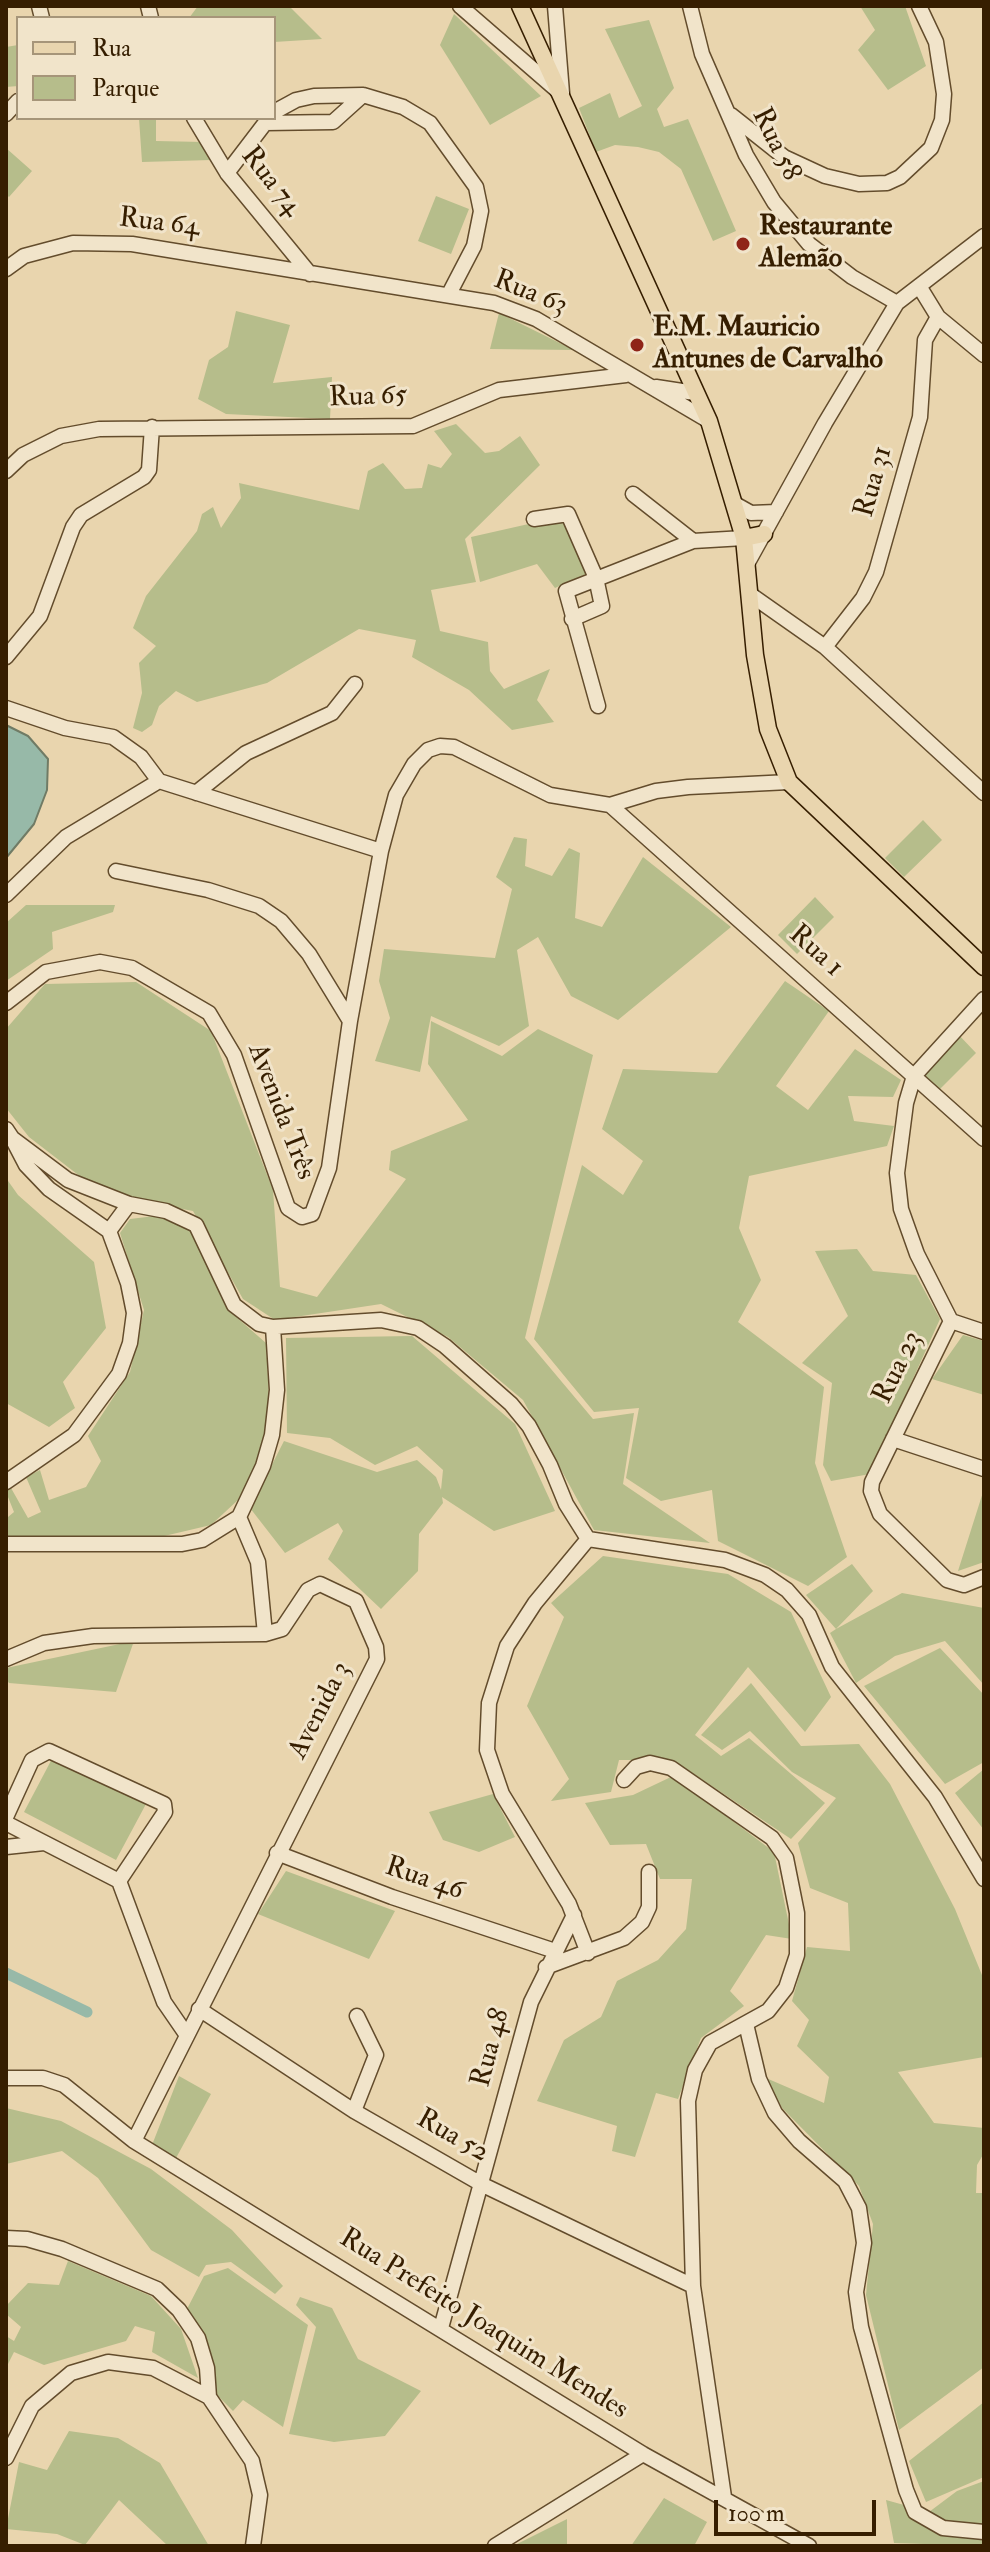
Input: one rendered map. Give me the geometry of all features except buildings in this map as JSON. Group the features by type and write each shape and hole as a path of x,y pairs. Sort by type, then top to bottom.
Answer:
{"main road":[{"path":"520,6 709,421 743,535 755,655 768,729 789,782 984,967"},
{"path":"743,535 746,521 757,514"},
{"path":"743,535 765,531"}],"street":[{"path":"460,6 562,94"},
{"path":"555,6 562,94"},
{"name":"Rua 58","path":"690,6 702,54 746,155 774,202 809,244 852,277 897,303"},
{"path":"731,115 774,150 825,176 847,183 872,185 900,177 931,148 942,120 944,94 936,42 919,6"},
{"path":"276,118 333,122 363,95"},
{"path":"276,113 296,100 314,96 363,95 403,107 430,123 476,187 481,211 474,246 449,294"},
{"name":"Rua 74","path":"195,120 227,173 310,274"},
{"path":"227,173 267,120"},
{"path":"747,564 897,303 984,236"},
{"name":"Rua 64","path":"6,269 24,256 73,243 132,244 310,274"},
{"name":"Rua 63","path":"310,274 494,303 536,319 626,375 709,421"},
{"path":"919,286 938,317 984,355"},
{"name":"Rua 31","path":"825,647 863,598 876,572 920,417 925,340 938,317"},
{"name":"Rua 65","path":"6,471 23,455 61,436 99,429 413,426 499,390 626,375"},
{"path":"648,386 695,393"},
{"path":"6,657 40,616 73,527 81,515 144,477 149,470 152,427"},
{"path":"633,494 693,541"},
{"path":"735,504 765,519 765,531"},
{"path":"534,519 562,512 568,514 596,578 602,606 572,619"},
{"path":"757,514 776,512"},
{"path":"598,706 565,593 693,541 743,535"},
{"path":"751,595 825,647 984,793"},
{"path":"196,793 246,753 332,713 355,684"},
{"path":"6,708 65,728 113,737 141,757 159,781 381,851"},
{"name":"Avenida Três","path":"6,1003 46,972 100,962 132,968 209,1013 234,1055 288,1208 302,1217 312,1214 329,1168 350,1021 381,851 396,795 414,764 428,750 440,746 454,747 550,795 610,805"},
{"path":"6,895 66,837 159,781"},
{"path":"610,805 656,791 789,782"},
{"name":"Rua 1","path":"610,805 984,1139"},
{"path":"116,871 208,890 259,906 281,921 309,954 350,1021"},
{"name":"Rua 23","path":"984,999 914,1076 906,1103 897,1173 901,1209 917,1254 951,1321 872,1482 873,1500 880,1514 947,1580 964,1585 984,1577"},
{"path":"9,1134 68,1180 129,1204 166,1211 196,1225 234,1305 259,1324 273,1327 381,1320 418,1328 436,1340 511,1404 529,1426 566,1504 588,1539 725,1560 765,1575 787,1590 809,1615 837,1675 935,1797 984,1879"},
{"path":"6,1482 74,1435 119,1374 130,1343 134,1313 128,1283 109,1231 49,1189 26,1165 9,1134"},
{"path":"109,1231 129,1204"},
{"path":"951,1321 984,1332"},
{"path":"6,1544 182,1544 202,1540 239,1517 263,1466 272,1435 277,1390 273,1327"},
{"path":"893,1439 984,1469"},
{"path":"6,1659 44,1643 93,1636 265,1634 258,1562 239,1517"},
{"path":"588,1539 535,1603 507,1646 489,1703 487,1750 502,1794 574,1915 588,1953"},
{"name":"Avenida 3","path":"134,2141 377,1659 376,1647 356,1601 320,1584 308,1590 282,1629 265,1634"},
{"path":"119,1881 165,1812 164,1804 49,1751 32,1760 6,1820 119,1881 153,1978 164,2002 186,2034"},
{"path":"624,1780 636,1767 650,1763 671,1768 694,1781 772,1838 786,1858 797,1913 797,1955 786,1988 768,2011 710,2043 690,2083 686,2142 693,2286 724,2497"},
{"path":"6,1847 44,1843"},
{"name":"Rua 46","path":"277,1853 392,1897 555,1951"},
{"path":"546,1967 624,1938 642,1922 649,1907 649,1872"},
{"name":"Rua 48","path":"441,2328 483,2185 531,2002 574,1915"},
{"name":"Rua 52","path":"199,2009 354,2111 483,2185 693,2286"},
{"path":"354,2111 376,2055 357,2016"},
{"path":"746,2024 759,2079 775,2113 799,2141 845,2181 854,2196 864,2243 856,2292 861,2327 906,2490 915,2512 943,2528 984,2532"},
{"name":"Rua Prefeito Joaquim Mendes","path":"6,2078 43,2078 64,2085 134,2141 643,2454 809,2546"},
{"path":"6,2238 27,2239 62,2249 157,2289 179,2310 198,2338 207,2368 209,2397"},
{"path":"6,2458 32,2406 71,2373 108,2362 129,2362 153,2368 209,2397 252,2461 260,2495 253,2546"},
{"path":"495,2546 643,2454"}],"green space":[{"path":"198,6 289,6 322,39 276,42 276,16 190,16"},
{"path":"860,6 905,6 926,66 888,90 858,50 875,30"},
{"path":"454,14 541,96 490,125 440,45"},
{"path":"649,20 674,88 657,109 664,127 688,119 736,231 713,241 681,169 659,152 638,147 615,145 596,152 579,108 610,93 619,118 642,106 605,29"},
{"path":"16,45 16,86 6,87 6,47"},
{"path":"139,120 156,120 156,141 203,142 211,160 142,162"},
{"path":"6,148 32,171 9,197 6,194"},
{"path":"436,196 469,209 451,254 418,241"},
{"path":"236,311 290,325 273,383 332,377 330,419 226,414 198,399 209,360 228,347"},
{"path":"499,313 574,350 490,349"},
{"path":"456,424 485,453 499,451 520,436 540,465 465,539 476,582 431,590 440,631 488,642 490,671 504,689 550,669 537,700 554,722 512,730 469,690 412,657 416,640 359,629 267,683 197,702 176,691 159,706 152,725 142,732 133,728 142,693 139,663 156,646 133,628 146,596 197,531 202,514 213,507 221,528 241,498 239,483 359,510 368,471 383,463 405,489 422,488 428,464 441,468 452,454 434,431"},
{"path":"564,516 586,574 555,588 537,564 480,582 471,537"},
{"path":"923,820 942,840 904,877 885,858"},
{"path":"514,837 527,839 525,866 552,876 569,848 580,853 575,918 602,927 643,857 731,927 618,1020 571,996 538,937 517,950 529,1026 499,1046 431,1016 420,1072 375,1061 390,1018 379,981 384,949 495,958 512,889 496,877"},
{"path":"815,897 834,917 797,954 778,935"},
{"path":"26,905 115,905 113,912 52,932 53,949 6,981 6,923"},
{"path":"785,981 829,1011 776,1086 808,1110 855,1049 901,1080 893,1097 848,1096 854,1121 894,1126 887,1146 749,1176 739,1228 761,1280 738,1322 824,1387 815,1463 847,1557 808,1586 718,1541 712,1490 661,1501 626,1478 639,1408 594,1412 534,1339 582,1165 623,1195 643,1161 602,1129 623,1069 717,1073"},
{"path":"136,982 211,1031 273,1190 280,1287 317,1297 406,1179 389,1170 391,1151 468,1120 428,1064 431,1021 502,1056 538,1029 593,1055 525,1338 593,1419 634,1413 623,1484 710,1543 594,1530 523,1400 448,1337 381,1304 275,1320 243,1299 193,1211 103,1194 29,1137 6,1108 6,1029 45,984"},
{"path":"957,1033 976,1053 939,1090 920,1071"},
{"path":"6,1178 18,1195 94,1262 106,1328 63,1382 75,1408 49,1427 6,1403"},
{"path":"163,1215 191,1230 227,1309 266,1343 270,1416 261,1453 238,1500 211,1525 160,1537 6,1536 8,1517 14,1512 6,1492 11,1488 28,1518 41,1512 26,1477 40,1470 49,1500 86,1487 101,1461 88,1436 130,1372 144,1310 120,1233 130,1219"},
{"path":"857,1249 873,1271 916,1275 940,1319 870,1474 831,1481 823,1465 832,1383 802,1363 848,1316 815,1251"},
{"path":"963,1335 984,1341 984,1395 932,1379"},
{"path":"412,1336 515,1424 555,1511 494,1531 442,1497 443,1503 419,1534 418,1571 381,1609 328,1559 343,1531 338,1523 285,1553 250,1508 284,1441 377,1472 417,1460 436,1477 441,1490 443,1470 417,1446 375,1465 330,1438 287,1433 286,1338"},
{"path":"984,1489 984,1562 958,1571"},
{"path":"603,1556 728,1574 791,1612 831,1697 805,1732 748,1667 695,1735 721,1756 749,1738 825,1803 791,1839 673,1760 619,1760 611,1792 551,1801 569,1779 527,1706 564,1617 551,1603"},
{"path":"852,1564 873,1591 836,1629 806,1595"},
{"path":"902,1593 984,1608 984,1685 945,1641 895,1656 856,1683 830,1633"},
{"path":"134,1641 116,1692 9,1683 6,1679 6,1668"},
{"path":"940,1648 984,1695 984,1762 945,1784 864,1686"},
{"path":"751,1683 801,1746 859,1744 890,1784 955,1909 984,1980 984,2057 898,2072 934,2123 984,2128 984,2153 977,2165 976,2193 984,2193 984,2367 899,2430 866,2295 873,2224 859,2186 782,2108 766,2078 824,2103 829,2077 797,2046 809,2020 792,2001 807,1947 850,1951 848,1903 810,1888 798,1843 836,1798 792,1772 750,1731 722,1750 701,1735"},
{"path":"54,1755 146,1804 116,1860 24,1812"},
{"path":"984,1769 984,1830 955,1793"},
{"path":"673,1776 774,1852 792,1939 766,1935 730,1991 744,2006 701,2038 678,2099 656,2093 635,2157 612,2151 617,2126 537,2101 564,2040 601,2017 617,1981 658,1960 686,1929 692,1879 660,1879 646,1844 610,1845 585,1803 633,1795"},
{"path":"493,1794 515,1837 479,1852 443,1840 429,1812"},
{"path":"286,1871 395,1911 369,1959 258,1914"},
{"path":"179,2076 211,2094 176,2158 152,2145"},
{"path":"6,2108 61,2121 151,2169 232,2230 283,2286 275,2294 231,2262 206,2265 199,2277 151,2250 98,2178 62,2151 6,2164"},
{"path":"68,2261 151,2296 181,2329 198,2378 152,2352 155,2332 135,2326 126,2341 44,2365 14,2352 6,2368 6,2336 14,2341 21,2327 6,2314 6,2306 28,2283 59,2285"},
{"path":"228,2268 308,2325 283,2427 243,2400 233,2411 216,2394 187,2309 204,2276"},
{"path":"300,2297 332,2308 358,2359 421,2391 385,2436 334,2442 289,2434 316,2327 296,2305"},
{"path":"984,2402 984,2477 926,2502 909,2461"},
{"path":"69,2431 118,2438 160,2463 209,2546 168,2546 119,2500 85,2545 57,2534 6,2529 19,2462 47,2470"},
{"path":"984,2481 984,2546 894,2543 886,2500 929,2512 957,2491"},
{"path":"664,2498 707,2522 694,2546 631,2546"},
{"path":"567,2519 567,2546 513,2546"}],"shaded area":[{"path":"6,725 28,736 48,759 47,790 34,824 6,858"}],"waterway":[{"path":"6,1973 87,2012"}],"place":[{"name":"Restaurante Alemão","path":"743,244"},
{"name":"E.M. Mauricio Antunes de Carvalho","path":"637,345"}]}
